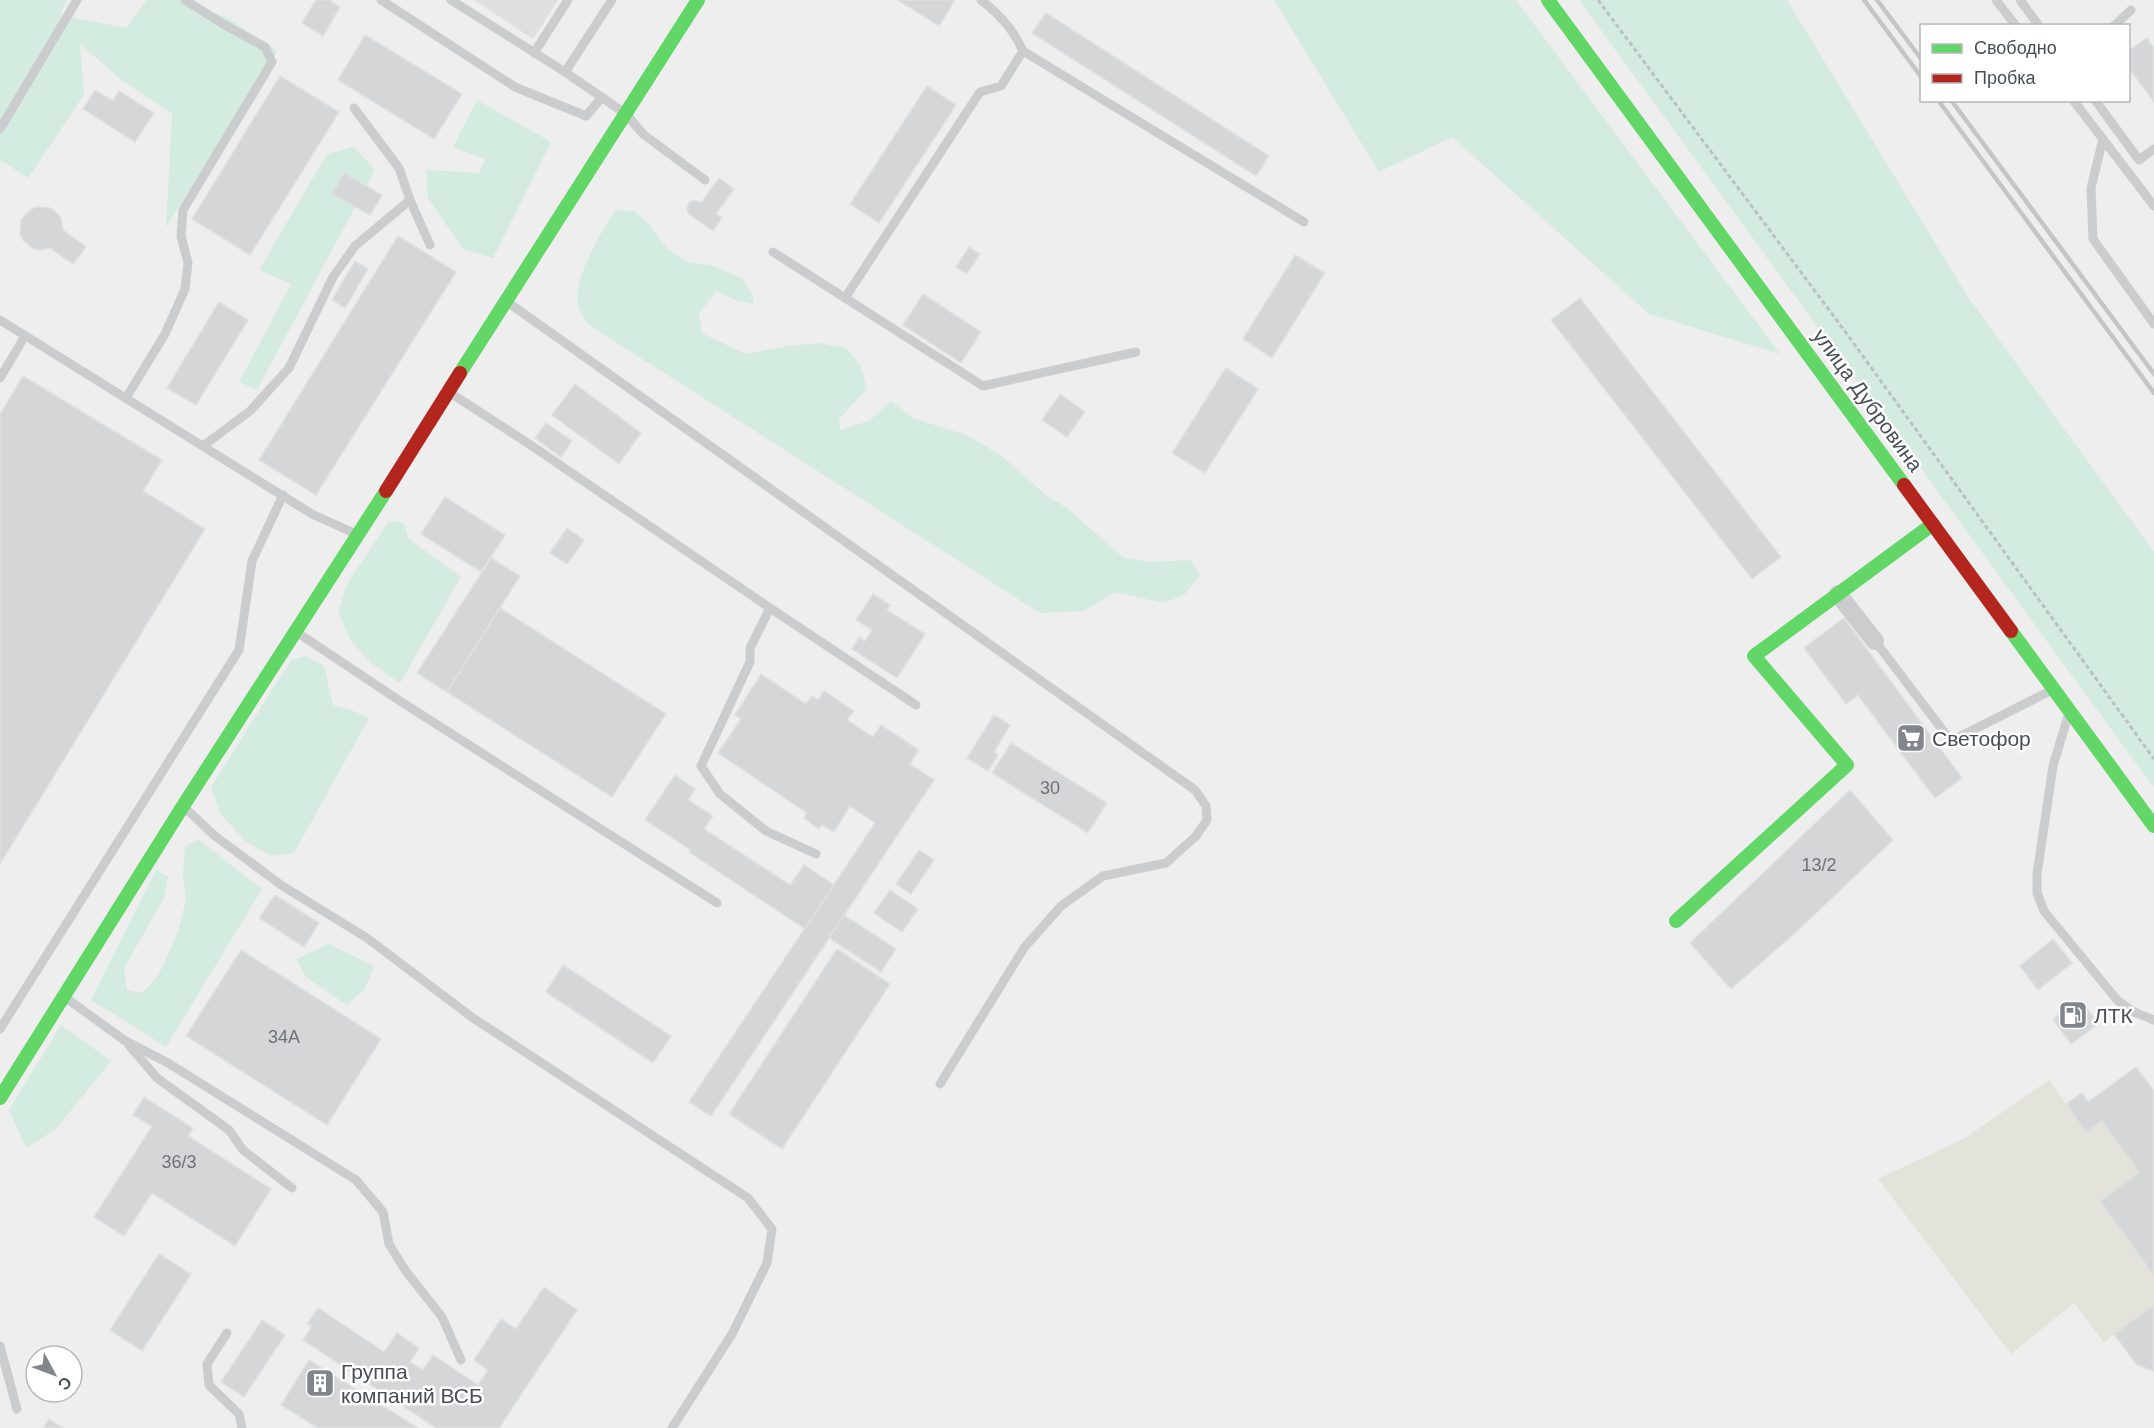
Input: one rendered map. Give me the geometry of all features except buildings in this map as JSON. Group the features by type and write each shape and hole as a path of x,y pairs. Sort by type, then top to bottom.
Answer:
{"street":[{"path":"0,1098 183,806 698,0"},
{"name":"улица Дубровина","path":"1548,0 2154,826"},
{"path":"1676,921 1847,765 1754,656 1933,524"},
{"path":"1838,594 1875,641"}],"lane":[{"path":"0,129 77,0"},
{"path":"126,398 165,334 185,289 188,263 182,236 183,210 272,62 265,47 185,0"},
{"path":"381,0 515,87 586,116 602,97"},
{"path":"451,0 565,72 626,114 643,134 705,180"},
{"path":"534,53 568,0"},
{"path":"565,72 612,0"},
{"path":"981,0 997,12 1014,32 1023,51 1304,222"},
{"path":"1996,0 2014,24"},
{"path":"2020,0 2038,24"},
{"path":"2116,24 2131,10"},
{"path":"845,298 980,92 1001,86 1023,51"},
{"path":"2075,102 2154,206"},
{"path":"2096,102 2139,160 2154,149"},
{"path":"354,108 399,168 430,245"},
{"path":"2103,139 2091,188 2093,239 2154,324"},
{"path":"203,446 250,411 289,368 333,277 355,246 410,200"},
{"path":"773,252 983,386 1136,352"},
{"path":"505,301 1195,790 1206,806 1207,820 1196,836 1166,863 1102,876 1061,906 1024,948 940,1084"},
{"path":"0,320 312,514 358,535"},
{"path":"0,378 25,336"},
{"path":"448,392 532,446 916,705"},
{"path":"0,1029 239,650 252,561 283,495"},
{"path":"770,608 750,648 750,662 701,766 720,794 766,831 816,854"},
{"path":"296,631 400,701 717,903"},
{"path":"1875,641 1951,741 2055,689"},
{"path":"2070,709 2053,766 2037,874 2037,893 2044,910 2118,1001 2134,1012 2154,1020"},
{"path":"183,806 215,836 281,885 367,938 473,1018 748,1198 772,1229 767,1263 732,1334 672,1428"},
{"path":"64,996 124,1040 168,1064 356,1180 383,1212 389,1244 405,1270 442,1317 461,1360"},
{"path":"124,1040 157,1078 229,1130 243,1150 292,1188"},
{"path":"227,1333 207,1364 209,1385 239,1414 242,1428"},
{"path":"0,1346 17,1409"}],"path":[{"path":"1598,0 1837,321 2154,759"}],"shaded area":[{"path":"474,0 558,0 533,39"},
{"path":"2136,1067 2154,1091 2154,1371 2146,1370 2136,1364 2114,1334 2104,1343 2074,1303 2011,1354 1878,1179 1965,1138 2049,1080 2066,1104 2082,1093 2089,1102"}],"green space":[{"path":"0,0 67,0 60,15 126,28 147,0 180,0 228,18 277,51 166,227 172,114 124,82 80,44 84,95 28,178 0,160"},
{"path":"1274,0 1516,0 1780,354 1649,314 1452,137 1379,172"},
{"path":"1579,0 1787,0 1968,297 2154,552 2154,788"},
{"path":"477,100 551,142 493,258 463,249 428,198 426,170 479,173 485,159 453,147"},
{"path":"354,147 375,170 257,390 239,382 291,284 259,270 327,154"},
{"path":"615,210 634,211 647,222 667,248 687,262 711,265 742,278 753,295 753,304 737,301 716,291 699,314 702,333 745,354 819,343 846,348 860,365 867,389 839,419 840,430 869,421 891,401 913,418 969,436 1003,457 1047,496 1067,508 1124,558 1150,562 1190,560 1200,575 1184,595 1163,603 1115,592 1084,611 1040,613 589,325 578,305 580,281 589,256"},
{"path":"389,521 404,523 408,538 461,577 400,683 371,663 351,641 338,612 347,584"},
{"path":"306,656 324,666 333,705 369,718 294,853 271,856 245,841 220,813 211,787 291,660"},
{"path":"198,839 262,889 166,1047 91,1000 156,870 168,877 164,898 124,968 127,990 142,993 158,976 177,935 186,899 183,873 185,847"},
{"path":"329,944 374,966 365,989 347,1005 306,977 296,959"},
{"path":"61,1025 111,1061 56,1129 26,1148 9,1110"}],"railway":[{"path":"1864,0 1920,75"},
{"path":"1877,0 1920,57"},
{"path":"1939,102 2154,393"},
{"path":"1952,102 2154,374"}],"traffic: fast":[{"path":"460,373 698,0"},
{"path":"1548,0 1904,485"},
{"path":"0,1098 183,806 386,491"},
{"path":"1676,921 1847,765 1754,656 1933,524"},
{"path":"2011,631 2154,826"}],"traffic: jam":[{"path":"386,491 460,373"},
{"path":"1904,485 2011,631"}],"place":[{"name":"Светофор","path":"1911,738"},
{"name":"ЛТК","path":"2073,1015"},
{"name":"Группа компаний ВСБ","path":"320,1383"}]}
